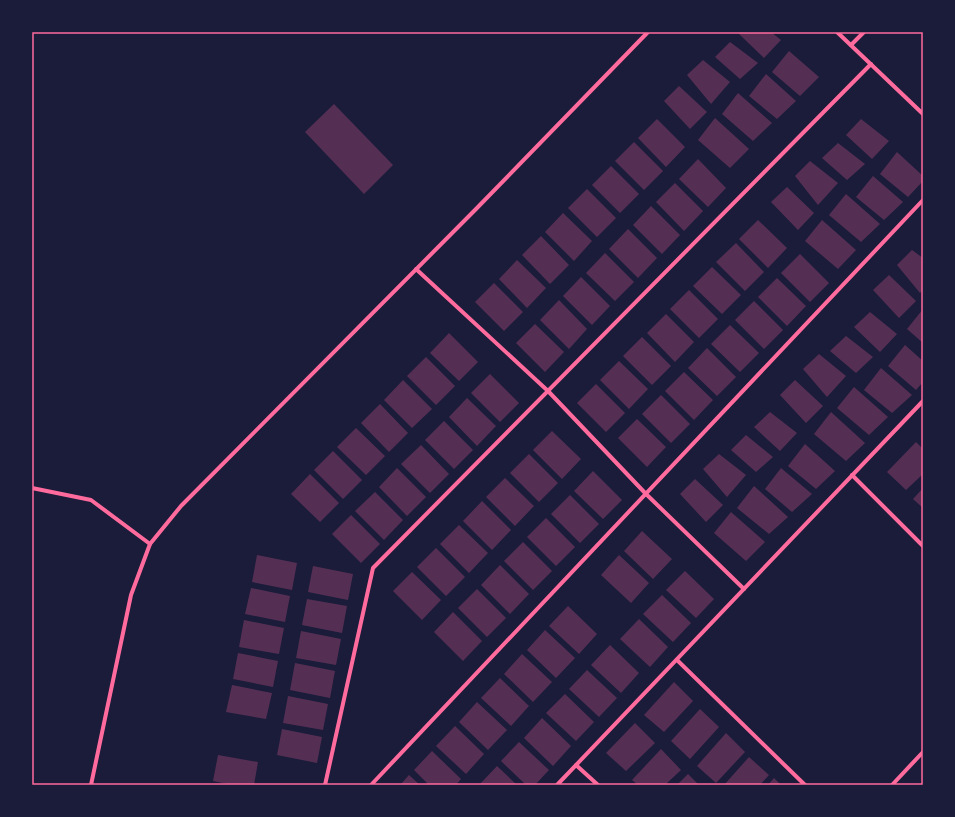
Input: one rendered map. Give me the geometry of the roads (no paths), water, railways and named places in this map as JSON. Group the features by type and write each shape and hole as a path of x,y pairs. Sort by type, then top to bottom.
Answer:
{"street":[{"path":"91,785 131,595 150,544 181,506 648,32"},
{"path":"837,32 923,114"},
{"path":"851,45 864,32"},
{"path":"325,785 373,568 870,64"},
{"path":"371,785 923,200"},
{"path":"416,269 548,391 646,494 744,589"},
{"path":"557,785 923,401"},
{"path":"852,475 923,546"},
{"path":"32,488 91,500 150,544"},
{"path":"677,660 805,785"},
{"path":"892,785 923,752"},
{"path":"576,765 598,785"}]}
